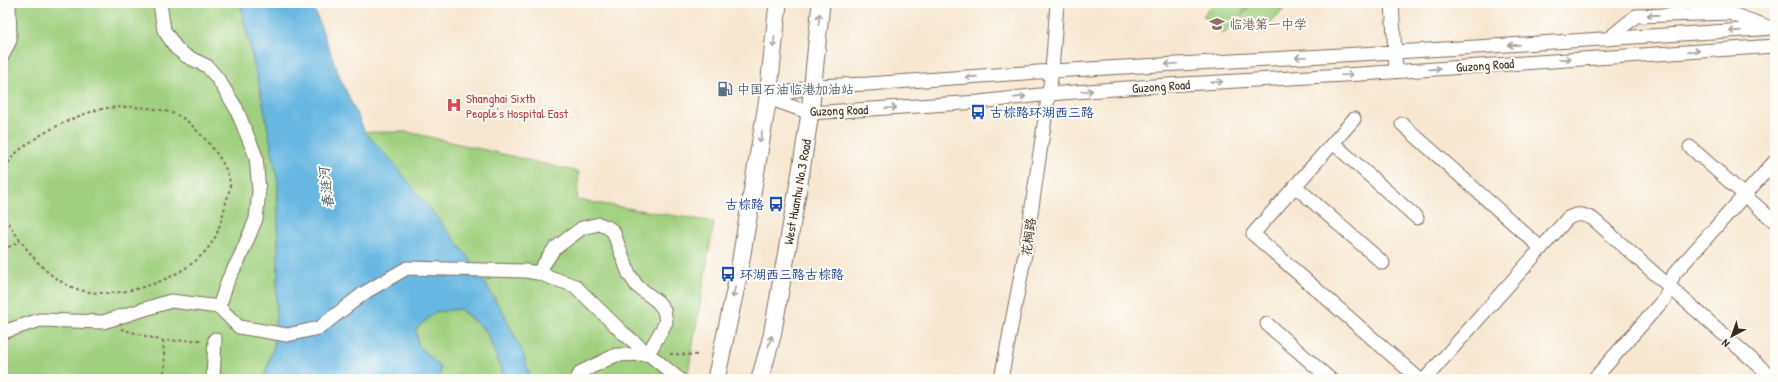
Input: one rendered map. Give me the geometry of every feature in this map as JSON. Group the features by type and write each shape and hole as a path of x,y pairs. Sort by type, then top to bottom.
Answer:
{"main road":[{"path":"716,379 738,276 768,98 778,3"},
{"name":"West Huanhu No.3 Road","path":"760,379 772,336 810,113 821,3"}],"street":[{"path":"3,55 10,40 9,3"},
{"path":"160,3 164,30 176,48 186,56 207,66 218,79 236,108 256,157 259,191 256,219 240,257 228,280 219,307"},
{"name":"花榈路","path":"1001,379 1026,254 1052,71 1058,3"},
{"path":"1392,3 1396,72"},
{"path":"1608,39 1636,16 1729,13 1774,28"},
{"name":"Guzong Road","path":"768,98 813,86 868,84 1052,71 1396,52 1774,28"},
{"name":"Guzong Road","path":"768,98 810,113 979,102 1048,94 1167,85 1396,72 1775,46"},
{"path":"1354,119 1253,234 1418,379"},
{"path":"1402,124 1541,248"},
{"path":"1333,143 1417,218"},
{"path":"1690,147 1775,222"},
{"path":"1594,379 1665,298 1674,274 1775,161"},
{"path":"1295,186 1383,263"},
{"path":"1425,379 1568,218 1576,214 1583,214 1593,219 1774,379"},
{"path":"532,272 554,248 582,228 599,224 607,226 613,231 629,274 637,286 658,302 664,310 666,322 648,354"},
{"path":"3,332 40,320 103,322 171,301 219,307 239,327 287,335 318,328 364,293 407,268 532,272 574,286 622,332 679,379"},
{"path":"1268,324 1330,379"},
{"path":"213,379 215,339"},
{"path":"577,379 581,372 616,354 648,354"}],"path":[{"path":"3,174 10,160 25,146 58,126 97,109 134,106 170,113 186,121 207,141 227,170 230,184 220,226 212,244 201,255 181,270 139,290 121,293 90,293 74,288 48,273 20,241 3,215"},
{"path":"3,250 20,241"},
{"path":"103,322 127,332 163,341 215,339"},
{"path":"162,379 165,367 163,341"},
{"path":"648,354 699,355"}],"green space":[{"path":"3,3 240,3 263,103 278,183 278,265 274,345 264,379 3,379"},
{"path":"1215,3 1251,3 1224,34 1203,15"},
{"path":"1252,3 1289,3 1261,34 1241,16"},
{"path":"365,132 408,132 579,172 577,200 714,222 687,379 531,379 518,344 502,311 482,279 437,218"},
{"path":"460,309 486,331 505,379 440,379 440,367 418,345 416,329 435,312"}],"water":[{"name":"春涟河","path":"240,3 312,3 340,78 365,132 396,166 472,262 504,314 523,353 531,379 505,379 486,331 460,309 435,312 416,329 418,345 440,367 440,379 264,379 274,345 278,265 278,183 263,103"}],"place":[{"name":"临港第一中学","path":"1217,24"},
{"name":"中国石油临港加油站","path":"725,89"},
{"name":"Shanghai Sixth People's Hospital East","path":"454,105"},
{"name":"古棕路环湖西三路","path":"978,112"},
{"name":"古棕路","path":"776,204"},
{"name":"环湖西三路古棕路","path":"728,274"}]}
